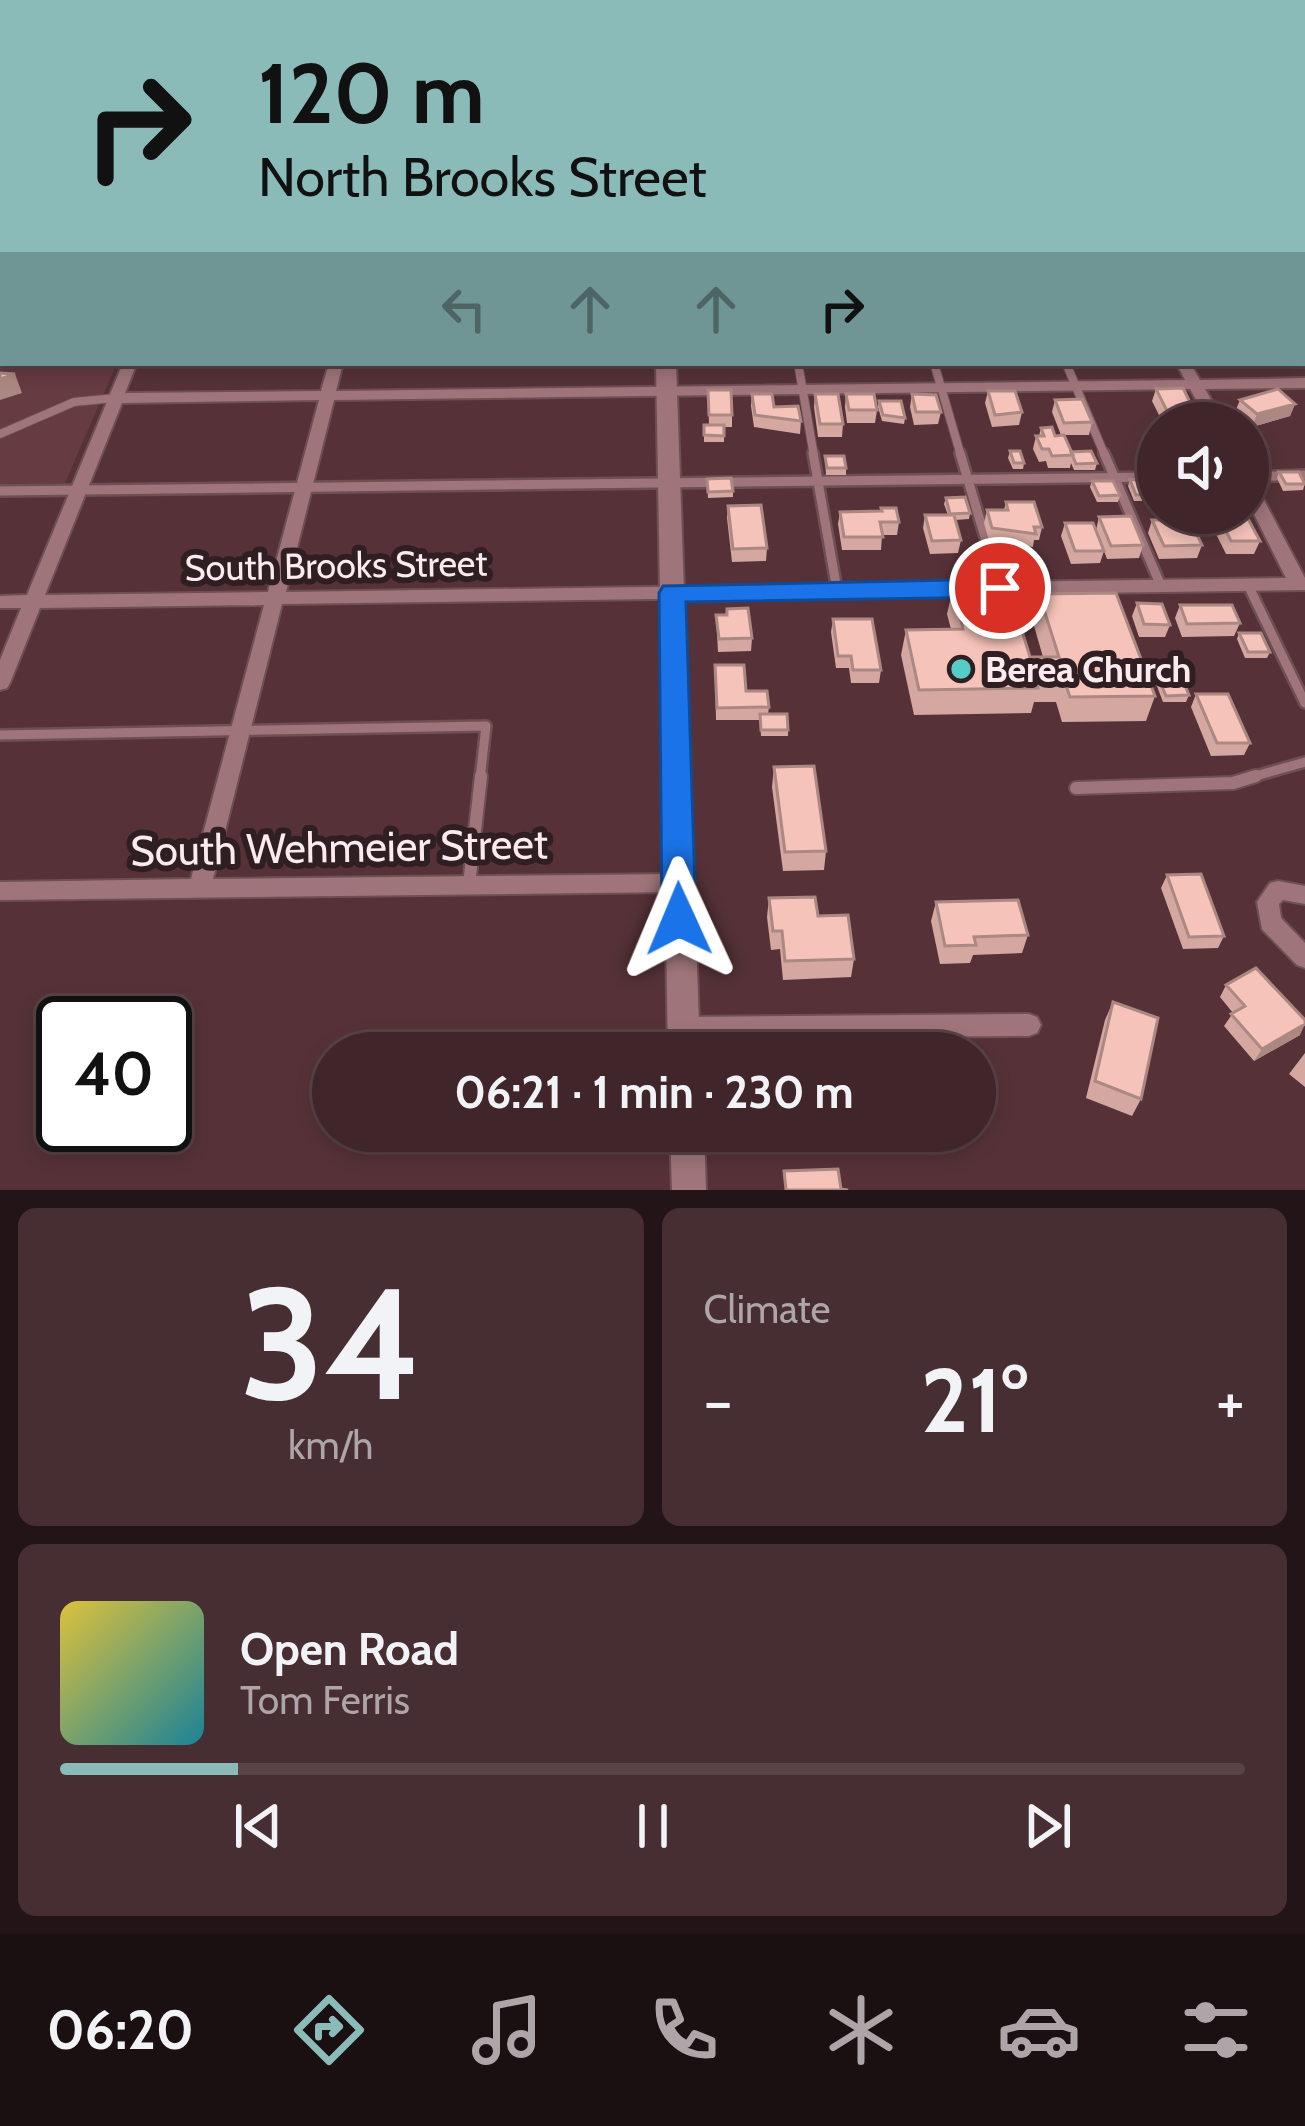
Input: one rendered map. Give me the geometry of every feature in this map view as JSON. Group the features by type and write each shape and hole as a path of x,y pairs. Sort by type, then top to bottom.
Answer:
{"street":[{"path":"0,683 129,366"},
{"path":"200,886 336,366"},
{"path":"666,366 683,1032"},
{"path":"1184,366 1204,402"},
{"path":"116,398 1305,383"},
{"path":"1269,522 1301,584"},
{"name":"South Brooks Street","path":"0,602 1301,584"},
{"name":"South Wehmeier Street","path":"0,891 678,883"},
{"path":"1305,895 1278,890 1268,902 1270,922 1305,958"},
{"path":"878,1032 1029,1025"},
{"path":"687,1152 689,1190"}],"lane":[{"path":"798,366 837,590"},
{"path":"935,366 1000,588"},
{"path":"1067,366 1161,586"},
{"path":"0,434 74,402 116,398"},
{"path":"1269,479 1305,475"},
{"path":"0,491 1137,477"},
{"path":"1248,584 1305,703"},
{"path":"0,735 486,726 470,885"},
{"path":"1076,788 1232,783 1305,762"}],"shaded area":[{"path":"0,366 116,366 65,483 0,484"}],"building":[{"path":"1183,388 1190,402 1162,402 1156,389"},
{"path":"1278,389 1295,404 1269,411 1269,402 1240,400"},
{"path":"708,390 731,390 732,415 709,415"},
{"path":"988,391 1015,391 1022,412 995,415"},
{"path":"752,394 772,394 774,407 798,406 801,421 755,415"},
{"path":"815,394 838,394 843,424 820,424"},
{"path":"846,394 874,394 877,410 849,410"},
{"path":"912,394 936,395 941,412 916,412"},
{"path":"1082,399 1092,422 1064,423 1055,400"},
{"path":"879,401 901,401 905,418 883,415"},
{"path":"704,425 724,425 724,436 704,435"},
{"path":"1052,427 1055,436 1064,435 1073,455 1052,456 1049,449 1042,449 1036,436 1044,436 1041,428"},
{"path":"1010,451 1020,451 1024,463 1014,463"},
{"path":"1091,451 1097,463 1076,464 1071,452"},
{"path":"825,456 844,456 846,468 827,468"},
{"path":"1279,472 1299,472 1305,484 1286,484"},
{"path":"731,478 733,491 708,492 707,479"},
{"path":"1092,481 1113,481 1120,495 1099,496"},
{"path":"965,497 970,513 950,514 946,498"},
{"path":"1006,502 1034,502 1042,527 1034,527 1036,534 992,528 987,510 1008,510"},
{"path":"761,505 767,548 733,549 728,506"},
{"path":"896,508 899,522 880,522 883,537 844,537 840,512"},
{"path":"925,515 954,515 961,540 932,541"},
{"path":"1131,516 1143,545 1111,546 1099,517"},
{"path":"1065,523 1093,523 1104,551 1075,551"},
{"path":"1158,534 1197,534 1202,545 1164,546"},
{"path":"1228,534 1256,534 1260,541 1231,541"},
{"name":"Berea Church","path":"953,588 1009,588 1030,657 1059,657 1039,594 1116,593 1155,696 1070,697 1063,676 1035,677 1038,688 919,690 906,630 963,629"},
{"path":"1137,603 1162,604 1170,625 1144,624"},
{"path":"1180,605 1232,605 1240,623 1187,624"},
{"path":"748,608 752,638 719,639 716,615"},
{"path":"833,619 872,619 881,670 853,670 851,656 838,656"},
{"path":"1239,633 1261,633 1270,652 1248,652"},
{"path":"715,665 744,665 746,691 767,691 769,707 717,708"},
{"path":"1157,674 1180,674 1189,695 1166,696"},
{"path":"1196,694 1228,694 1250,743 1217,743"},
{"path":"760,714 787,714 788,730 761,730"},
{"path":"814,766 826,851 785,852 774,767"},
{"path":"1201,874 1224,936 1189,937 1167,875"},
{"path":"815,897 818,916 848,915 854,959 785,961 782,931 773,931 769,898"},
{"path":"1018,900 1028,935 974,937 976,945 945,946 936,902"},
{"path":"1256,968 1305,1020 1262,1049 1231,1014 1245,1006 1226,985"},
{"path":"1113,1002 1158,1018 1141,1099 1095,1081"},
{"path":"838,1169 841,1189 848,1190 786,1190 784,1171"}],"place":[{"name":"Berea Church","path":"961,669"}],"route":[{"path":"679,919 672,593 1000,588"}]}
